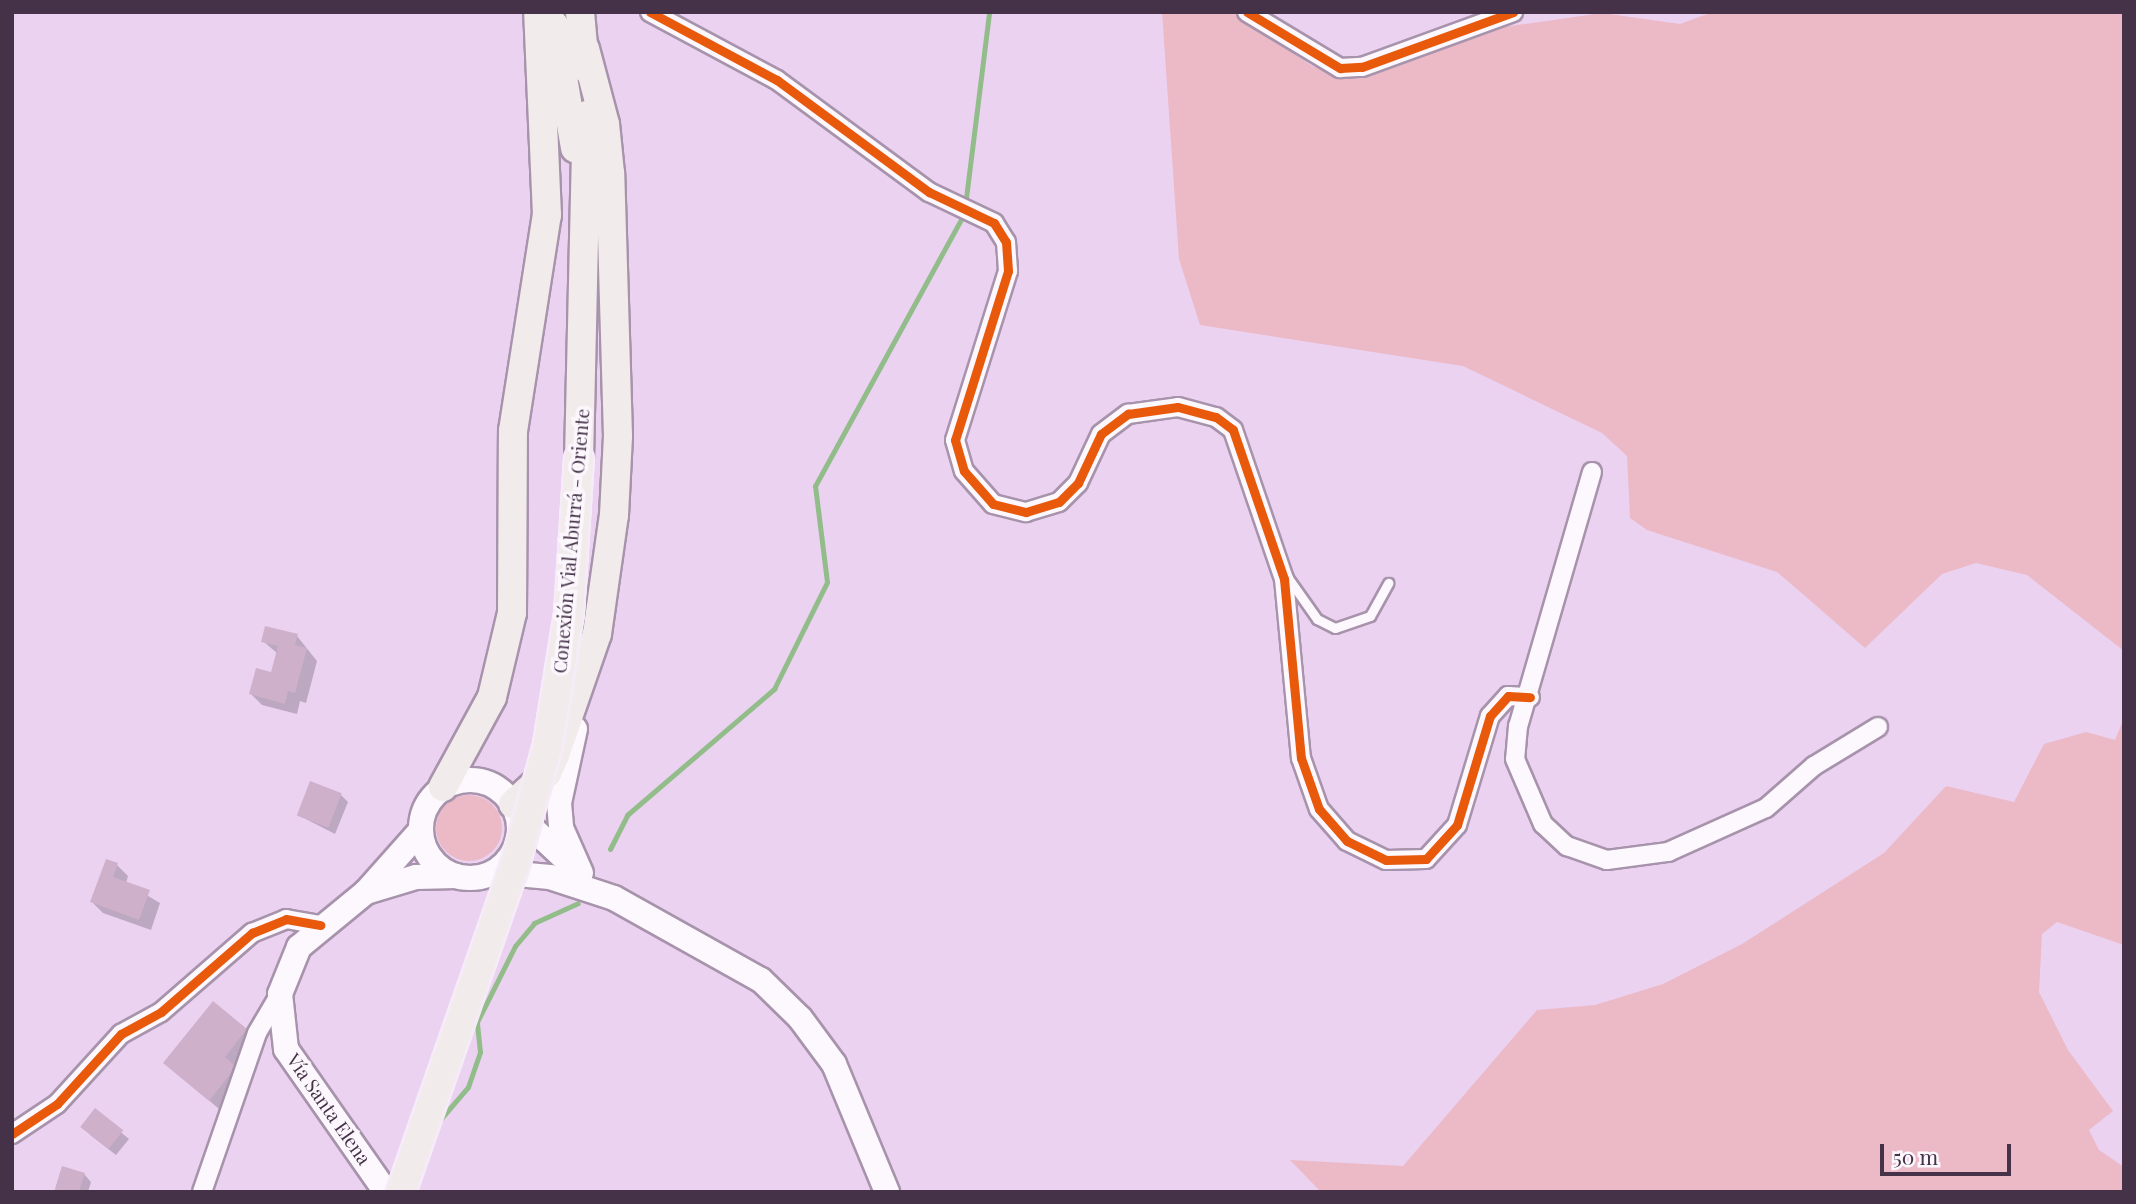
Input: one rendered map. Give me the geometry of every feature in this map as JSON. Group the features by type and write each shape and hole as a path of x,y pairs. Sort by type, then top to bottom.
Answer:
{"main road":[{"path":"538,12 547,215 513,431 512,613 492,697 443,787 429,801 421,830 434,863 456,877 495,872 550,877 614,898"},
{"path":"552,12 587,243"},
{"path":"580,12 585,49 587,243"},
{"path":"581,873 561,828 559,803 597,635 617,426 610,173 605,124 585,49"},
{"name":"Conexión Vial Aburrá - Oriente","path":"401,1192 515,865 548,744 569,613 579,459 587,243"},
{"path":"495,872 516,847 515,809 547,773 597,635"},
{"path":"443,787 474,779 490,783 581,873 614,898 737,964 800,1018 834,1064 887,1192"},
{"name":"Vía Santa Elena","path":"381,1183 286,1049 280,994 289,961 320,925 366,892 421,830"},
{"name":"Vía Santa Elena","path":"366,892 416,877 456,877"}],"street":[{"path":"650,12 777,79 920,187 958,206 981,212 1006,242 1008,271 955,440 956,458 983,495 1026,512 1059,502 1078,483 1112,422 1149,408 1198,411 1227,424 1239,442 1282,572 1301,758 1319,809 1361,850 1408,862 1426,859 1451,838 1490,716 1508,696 1530,697"},
{"path":"1247,12 1340,68 1362,67 1513,12"},
{"path":"1592,472 1515,759 1523,790 1543,824 1567,846 1607,860 1668,852 1735,825 1878,727"},
{"path":"12,1134 57,1104 121,1034 161,1012 252,933 286,919 320,925"},
{"path":"202,1192 257,1033 280,994"}],"lane":[{"path":"1282,572 1317,619 1335,628 1370,616 1388,583"}],"shaded area":[{"path":"1162,12 1232,12 1312,66 1343,77 1476,31 1602,13 1680,24 1713,12 2124,12 2124,651 2027,575 1976,563 1942,574 1865,648 1777,572 1647,530 1630,518 1627,456 1602,433 1463,366 1200,325 1179,259"},
{"path":"2124,718 2124,945 2057,922 2042,934 2039,992 2068,1050 2113,1111 2089,1130 2099,1150 2124,1167 2124,1192 1321,1192 1290,1160 1403,1166 1537,1010 1595,1005 1663,984 1742,944 1884,853 1946,786 2014,802 2044,744 2086,732 2115,740"},
{"path":"469,795 482,798 492,805 499,815 502,828 499,841 492,851 482,858 469,861 456,858 446,851 439,841 436,828 439,815 446,805 456,798"}],"building":[{"path":"265,626 298,634 295,645 307,648 295,693 288,691 285,704 249,694 256,668 271,672 278,646 261,642"},
{"path":"310,781 342,793 328,828 297,816"},
{"path":"106,859 118,863 113,877 150,890 139,920 90,902"},
{"path":"213,1001 247,1029 225,1057 234,1065 231,1073 209,1101 163,1063"},
{"path":"95,1108 123,1130 109,1149 80,1127"},
{"path":"62,1166 85,1173 79,1192 54,1192"}],"waterway":[{"path":"610,849 627,815 774,689 827,582 815,486 964,214 989,12"},
{"path":"438,1122 468,1087 480,1052 477,1022 515,946 534,923 578,903"}],"cycle path":[{"path":"650,12 777,80 929,192 994,223 1006,242 1008,271 955,440 964,471 993,504 1026,512 1059,502 1078,483 1101,434 1128,414 1178,407 1216,417 1233,430 1284,579 1301,758 1319,809 1347,841 1386,860 1426,859 1457,825 1490,716 1508,696 1530,697"},
{"path":"1247,12 1340,68 1362,67 1513,12"},
{"path":"12,1134 57,1104 121,1034 161,1012 252,933 286,919 320,925"}]}
